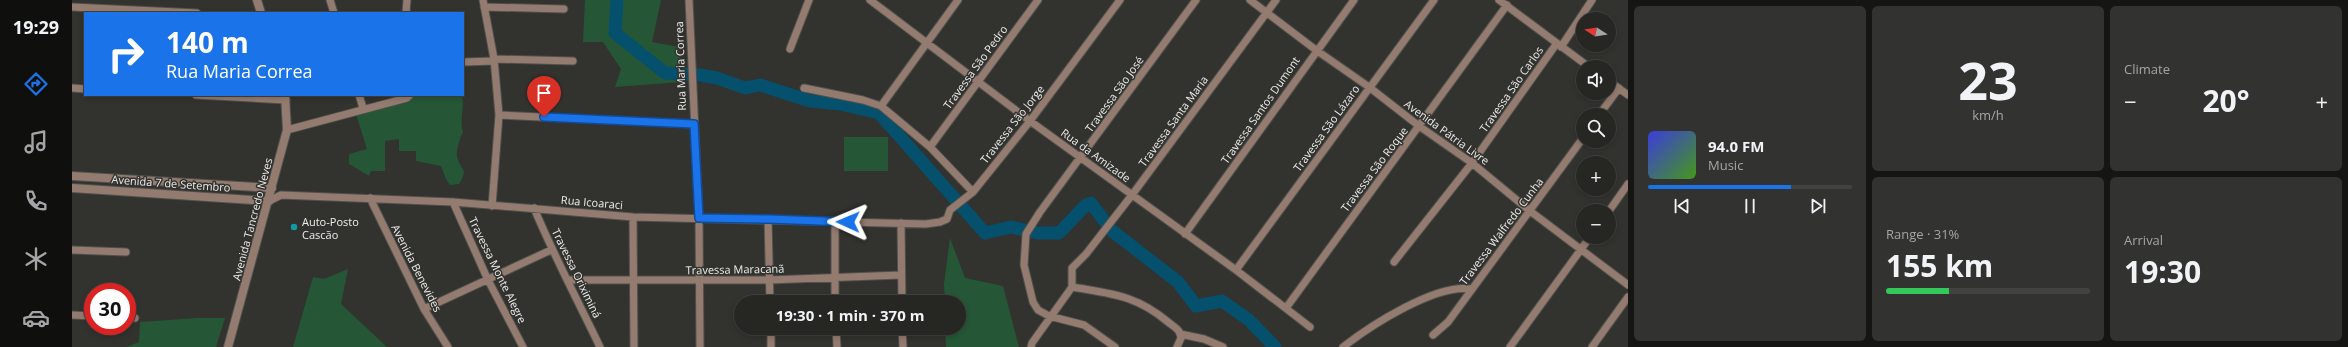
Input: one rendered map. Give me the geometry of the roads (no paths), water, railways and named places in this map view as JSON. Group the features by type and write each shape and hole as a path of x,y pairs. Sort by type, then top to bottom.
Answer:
{"street":[{"path":"256,0 261,12"},
{"path":"330,0 334,12"},
{"path":"406,12 407,0"},
{"name":"Rua Maria Correa","path":"689,0 690,69 699,218 700,347"},
{"path":"790,49 809,0"},
{"name":"Rua da Amizade","path":"870,0 878,3 925,43 1236,270 1310,327"},
{"path":"881,106 925,43 958,0"},
{"name":"Travessa São Pedro","path":"930,147 1038,0"},
{"name":"Travessa São Jorge","path":"901,223 926,224 940,222 947,219 950,210 973,192 1030,121 1120,0"},
{"name":"Travessa São José","path":"1050,316 1038,310 1033,302 1024,265 1026,234 1029,226 1081,158 1196,0"},
{"name":"Avenida Pátria Livre","path":"1250,0 1316,50 1369,87 1419,126 1472,163 1580,251 1628,285"},
{"name":"Travessa Santa Maria","path":"1072,287 1072,268 1086,254 1108,227 1276,0"},
{"name":"Travessa Santos Dumont","path":"1185,234 1316,50 1354,0"},
{"name":"Travessa São Lázaro","path":"1236,270 1434,0"},
{"path":"1499,0 1579,60"},
{"name":"Travessa São Carlos","path":"1394,262 1472,163 1592,0"},
{"path":"492,206 499,115 494,60 483,4 564,9"},
{"name":"Travessa São Roque","path":"1286,308 1507,6"},
{"path":"72,7 176,12"},
{"path":"464,62 494,60 573,61"},
{"path":"1616,86 1628,94"},
{"path":"72,88 84,89"},
{"path":"804,88 863,100 881,106 930,147 973,192"},
{"path":"1604,108 1619,88"},
{"path":"241,96 286,97"},
{"path":"359,96 363,108"},
{"path":"287,130 363,108 407,98 409,96"},
{"name":"Avenida Tancredo Neves","path":"228,347 269,201 287,130 286,97"},
{"path":"499,115 694,124"},
{"name":"Travessa Walfredo Cunha","path":"1433,335 1448,322 1576,148"},
{"path":"72,176 272,188 282,196"},
{"path":"126,179 126,191"},
{"path":"1614,204 1628,184"},
{"name":"Avenida 7 de Setembro","path":"72,188 269,201"},
{"name":"Rua Icoaraci","path":"269,201 282,196 370,198 453,202 633,217 901,223"},
{"name":"Avenida Benevides","path":"370,198 424,310 448,347"},
{"name":"Travessa Monte Alegre","path":"453,202 488,280 523,347"},
{"name":"Travessa Oriximiná","path":"534,208 551,250 568,280 600,347"},
{"path":"633,217 632,280 634,347"},
{"path":"768,219 770,295"},
{"path":"835,222 835,295"},
{"path":"901,223 902,295"},
{"path":"1510,347 1585,244"},
{"path":"72,250 126,252"},
{"path":"424,310 551,250"},
{"name":"Travessa Maracanã","path":"568,280 769,280 901,275"},
{"path":"1031,347 1032,343 1050,316 1072,287 1136,300 1151,308 1180,334 1204,339 1223,347"},
{"path":"1343,347 1363,332 1435,293 1457,288 1471,290"},
{"path":"1592,347 1628,297"},
{"path":"72,315 84,316"},
{"path":"1050,316 1084,325 1114,347"},
{"path":"1177,347 1180,334"},
{"path":"770,335 771,347"},
{"path":"836,335 837,347"},
{"path":"902,335 903,347"}],"waterway":[{"path":"617,0 615,33 665,73 700,75 717,78 745,88 760,85 810,101 840,104 879,113 985,233 1011,227 1038,233 1059,233 1086,205 1091,203 1111,230 1178,282 1196,306 1222,301 1249,320 1275,347"}],"place":[{"name":"Auto-Posto Cascão","path":"294,227"}]}
